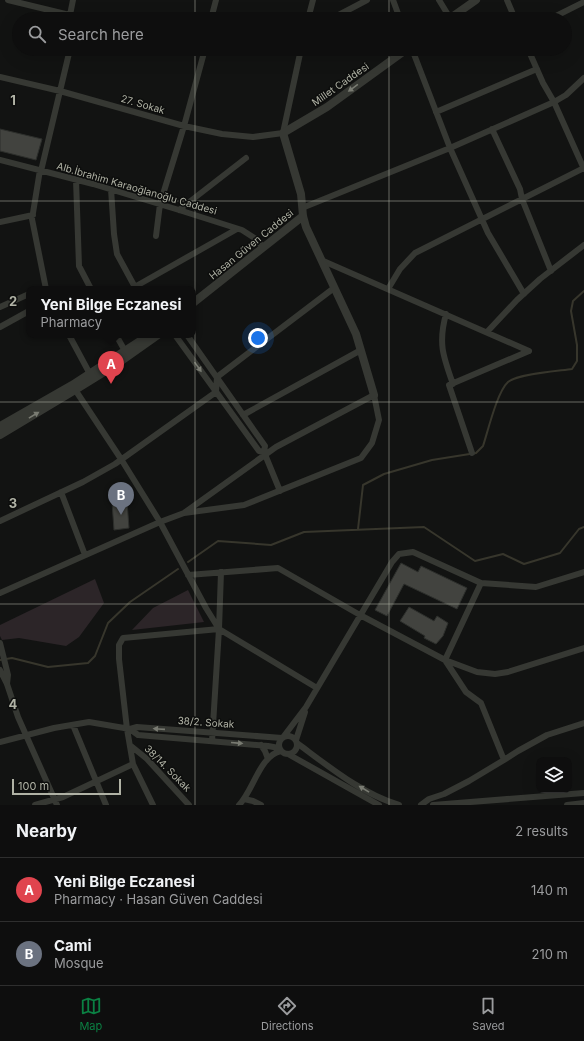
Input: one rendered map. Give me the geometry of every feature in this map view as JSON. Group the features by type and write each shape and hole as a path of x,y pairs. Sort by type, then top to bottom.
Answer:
{"street":[{"path":"8,0 58,12"},
{"path":"71,12 73,0"},
{"path":"213,12 216,0"},
{"path":"310,12 314,0"},
{"path":"344,12 367,0"},
{"path":"393,0 397,12"},
{"path":"439,0 445,12"},
{"path":"459,12 476,0"},
{"path":"507,0 512,12"},
{"path":"564,12 584,2"},
{"path":"45,286 32,219 40,170 68,56"},
{"path":"156,236 160,204 184,126 203,56"},
{"path":"0,593 160,522 184,513 244,505 280,491 361,458 372,443 378,420 374,395 361,350 356,334 306,227 301,194 282,133 299,56"},
{"name":"Millet Caddesi","path":"282,133 328,107 397,56"},
{"path":"415,56 450,148 482,220 524,294"},
{"path":"388,289 400,270 415,253 584,168 531,56"},
{"path":"436,112 537,69"},
{"name":"27. Sokak","path":"0,77 60,91 184,126 222,134 253,137 282,133"},
{"path":"303,212 554,102 566,95 584,78"},
{"path":"492,129 520,189 522,199 551,272"},
{"path":"179,210 246,158"},
{"name":"Alb.İbrahim Karaoğlanoğlu Caddesi","path":"0,160 160,204 237,229 256,239 263,247"},
{"path":"76,180 79,266 89,286"},
{"path":"111,190 114,234 118,254 133,286"},
{"name":"Hasan Güven Caddesi","path":"196,301 263,247 303,212"},
{"path":"0,222 33,215"},
{"path":"137,286 237,229"},
{"path":"487,332 524,294 584,246"},
{"path":"321,260 529,351 448,385 472,453"},
{"path":"216,392 217,377 334,288"},
{"path":"0,307 26,295"},
{"path":"0,327 26,313"},
{"path":"446,314 441,338 445,362 453,384"},
{"path":"71,338 91,376"},
{"path":"118,338 125,351"},
{"path":"0,435 91,376 144,338"},
{"path":"91,376 136,351 154,338"},
{"path":"177,338 259,451 265,454"},
{"path":"189,338 265,446 265,454 280,491"},
{"path":"243,415 361,350"},
{"path":"0,426 73,388"},
{"path":"73,388 121,459 160,522 219,629 317,688"},
{"path":"0,521 83,482 121,459 216,392"},
{"path":"184,513 276,447 374,395"},
{"path":"61,492 86,555"},
{"path":"379,805 288,754 280,749 279,743 306,707 392,562 399,554 412,552 481,583 536,587 584,572"},
{"path":"188,575 278,568 360,615 445,660 477,672 495,674 508,672 584,648"},
{"path":"212,741 221,572"},
{"path":"445,660 481,583"},
{"path":"153,805 133,764 120,660 120,646 123,638 219,629"},
{"path":"0,643 8,675 7,684"},
{"path":"445,660 466,692 481,702 504,760"},
{"path":"0,670 7,684 26,736 56,802"},
{"path":"288,754 296,751 297,741 306,707"},
{"name":"38/2. Sokak","path":"0,742 89,722 128,729 138,734 261,745 280,749"},
{"path":"421,805 429,799 444,794 547,735 584,723"},
{"path":"73,725 106,805"},
{"name":"38/2. Sokak","path":"128,729 137,727 283,737"},
{"path":"283,737 290,735 337,773 373,794 399,805"},
{"path":"261,745 268,759"},
{"name":"38/14. Sokak","path":"131,746 153,765 189,805"},
{"path":"247,801 250,787 268,759 274,752 280,749"},
{"path":"35,805 56,802 63,796 133,764"},
{"path":"433,805 506,802 584,793"},
{"path":"238,805 247,801 261,805"},
{"path":"568,805 584,803"}],"shaded area":[{"path":"95,579 104,603 79,637 66,646 19,638 2,640 0,636 0,625"},
{"path":"188,590 204,622 132,630 153,608"}],"building":[{"path":"0,129 42,139 36,160 0,151"},
{"path":"127,501 129,528 114,530 112,502"},
{"path":"401,563 418,572 421,566 467,588 457,609 404,584 387,616 375,610"},
{"path":"409,607 434,621 437,616 448,623 443,636 436,644 424,638 425,636 400,621"}],"waterway":[{"path":"358,529 363,485 384,474 432,460 476,453 483,446 500,394 508,382 513,379 529,375 572,369 577,361 577,345 571,311 573,301 584,291"},
{"path":"188,562 218,541 271,545 304,532 424,527 475,561 503,554 524,564 560,553 579,529 584,527"},
{"path":"0,660 12,658 48,667 88,663 95,656 108,623 130,602 178,569"}],"place":[{"name":"Yeni Bilge Eczanesi","path":"111,384"},
{"name":"Cami","path":"121,515"}]}
